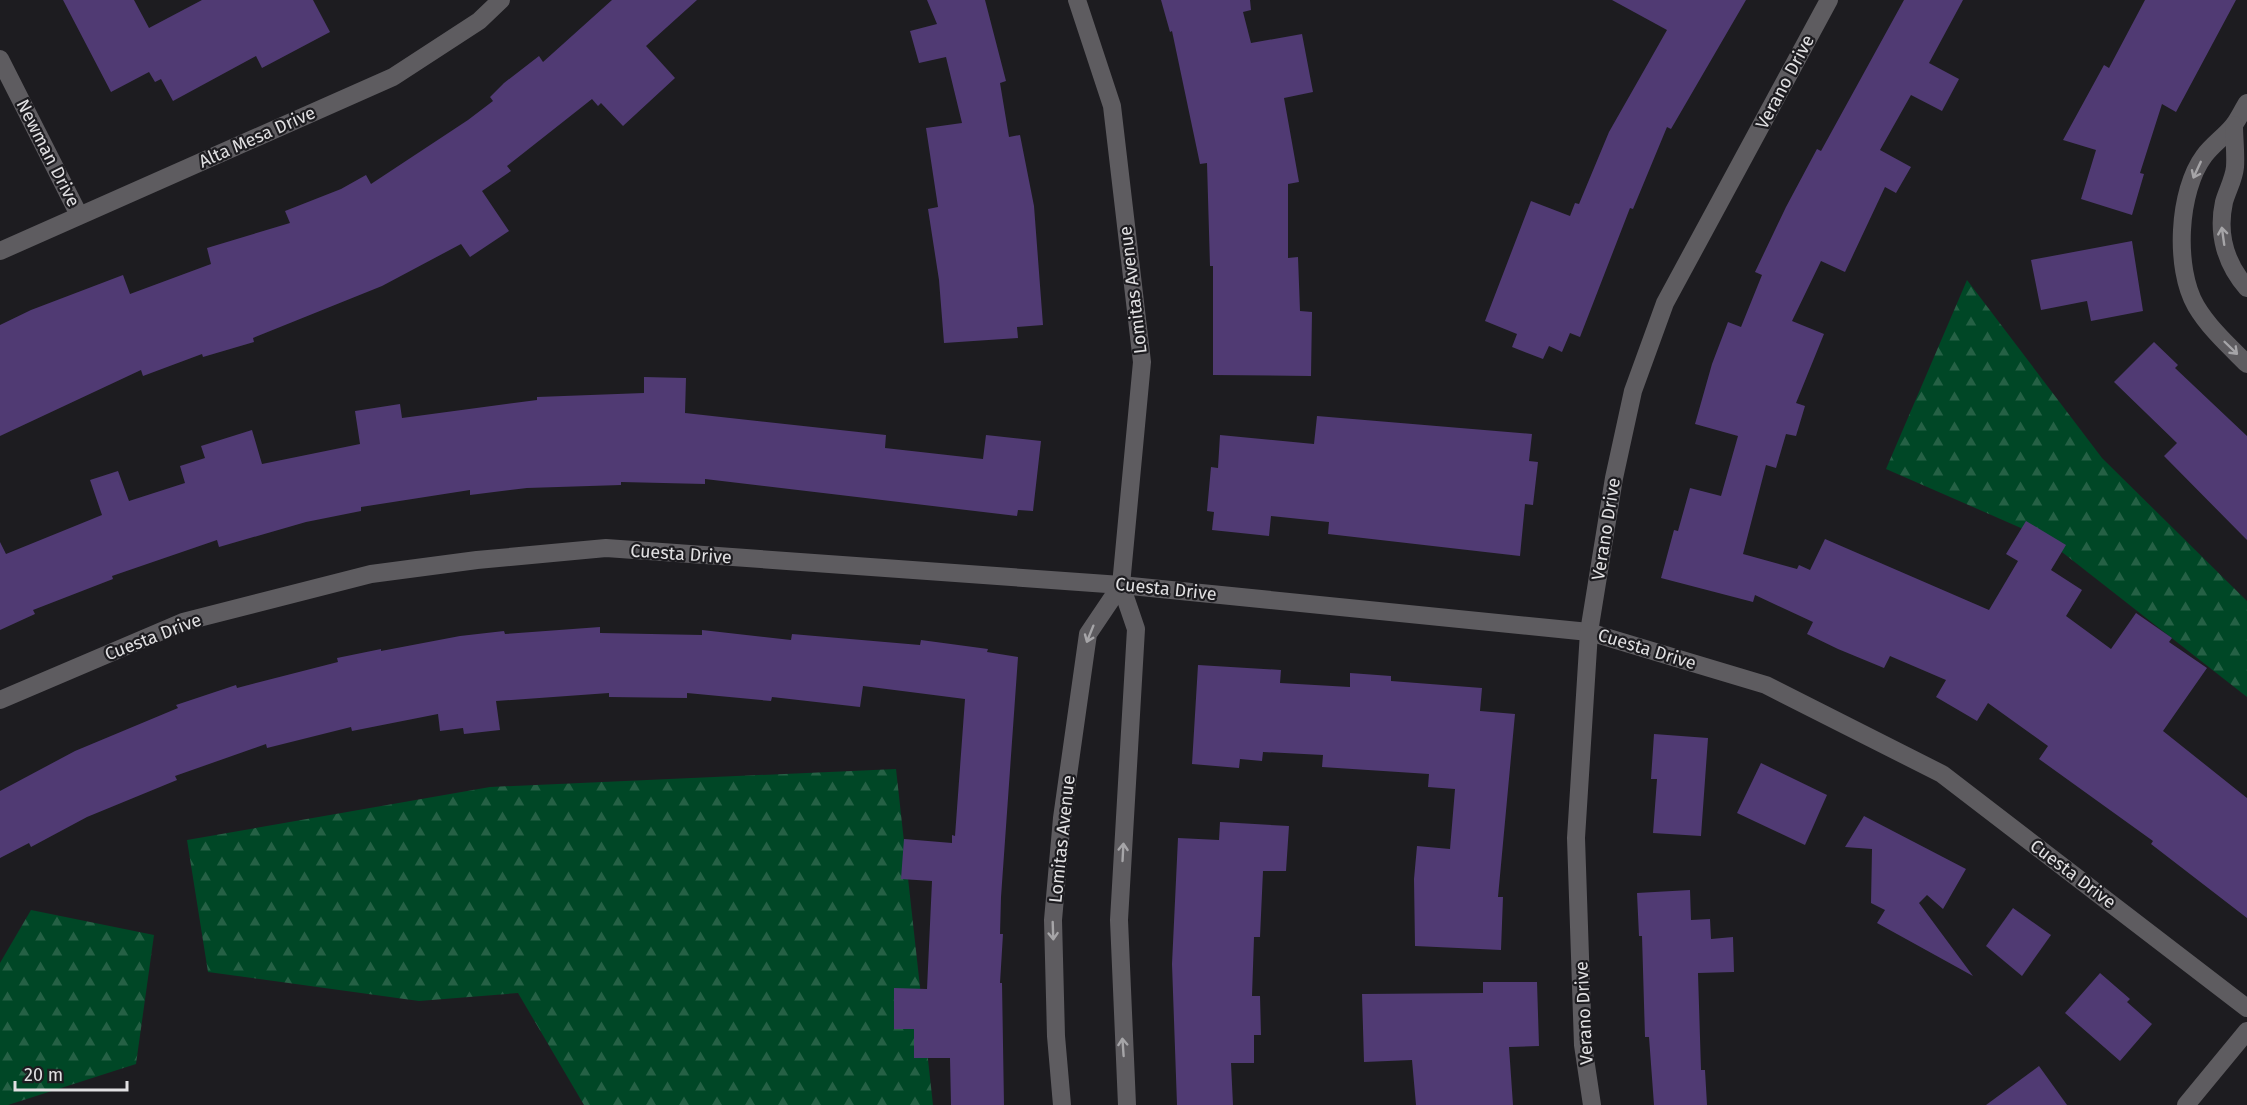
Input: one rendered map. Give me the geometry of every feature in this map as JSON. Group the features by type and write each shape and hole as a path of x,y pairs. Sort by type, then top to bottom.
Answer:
{"street":[{"name":"Alta Mesa Drive","path":"0,251 393,77 479,21 501,0"},
{"name":"Lomitas Avenue","path":"1077,0 1112,106 1142,362 1121,585 1136,629 1119,920 1127,1105"},
{"name":"Verano Drive","path":"1592,1105 1583,1045 1576,838 1589,632 1614,478 1633,390 1665,303 1829,0"},
{"name":"Newman Drive","path":"0,59 79,215"},
{"path":"2247,103 2234,125 2203,157 2190,185 2182,235 2187,284 2196,305 2220,337 2247,364"},
{"path":"2234,125 2235,169 2224,202 2222,225 2225,250 2233,268 2247,288"},
{"name":"Cuesta Drive","path":"0,700 183,622 370,574 477,560 606,548 1121,585 1589,632 1766,685 1942,774 2247,1008"},
{"name":"Lomitas Avenue","path":"1062,1105 1056,1036 1053,920 1062,818 1088,634 1121,585"},
{"path":"2186,1105 2247,1030"}],"green space":[{"path":"1967,280 2102,458 2247,601 2247,697 2044,538 1886,469"},
{"path":"896,769 933,1105 584,1105 518,993 419,1001 208,972 187,840 490,787"},
{"path":"31,910 154,935 136,1064 8,1105 0,1105 0,963"}],"building":[{"path":"63,0 134,0 149,28 202,0 313,0 330,32 262,68 256,56 173,101 161,79 155,82 149,72 111,92"},
{"path":"612,0 697,0 646,46 675,78 623,126 601,103 598,106 592,99 507,166 511,171 482,191 509,231 470,257 461,244 382,286 253,338 254,342 203,357 202,354 143,376 141,370 0,436 0,325 31,310 123,275 130,294 211,264 207,248 290,223 285,211 341,189 366,175 371,184 493,101 490,97 504,83 539,56 543,62"},
{"path":"927,0 985,0 1006,81 1000,83 1009,137 1020,135 1034,206 1043,325 1017,327 1018,338 944,343 939,280 928,209 938,207 926,128 962,123 946,57 919,63 910,31 937,24"},
{"path":"1161,0 1250,0 1251,10 1243,12 1251,43 1302,34 1313,92 1284,98 1299,182 1288,184 1288,258 1298,257 1300,311 1312,312 1311,376 1213,375 1213,266 1210,266 1207,163 1200,164 1172,31 1170,32"},
{"path":"1612,0 1746,0 1671,129 1667,127 1633,209 1630,208 1580,337 1570,333 1562,352 1549,346 1543,359 1512,347 1517,334 1485,321 1531,201 1570,216 1575,203 1579,204 1609,132 1667,30"},
{"path":"1904,0 1963,0 1929,63 1959,79 1942,111 1911,95 1880,150 1911,167 1896,193 1885,187 1845,272 1821,261 1792,321 1824,334 1796,403 1805,406 1796,436 1786,434 1776,468 1766,465 1743,554 1797,569 1799,565 1810,570 1825,539 1989,610 2018,561 2006,554 2026,521 2066,545 2051,570 2082,590 2066,616 2111,649 2136,613 2172,638 2169,642 2207,668 2163,731 2247,798 2247,918 2151,844 2153,841 2039,759 2048,746 1988,703 1977,721 1936,697 1946,680 1890,656 1884,668 1838,649 1807,634 1813,622 1755,595 1753,602 1661,578 1674,530 1678,531 1690,488 1721,496 1738,436 1695,424 1712,364 1728,322 1741,327 1762,275 1755,272 1786,207 1817,149 1821,151"},
{"path":"2145,0 2236,0 2176,112 2162,104 2140,173 2144,174 2132,215 2081,199 2096,150 2063,140 2104,65 2109,68"},
{"path":"2132,241 2143,311 2091,321 2087,301 2041,310 2031,260"},
{"path":"2154,342 2178,365 2175,368 2247,436 2247,540 2164,456 2177,443 2114,382"},
{"path":"644,377 686,378 685,413 886,435 885,448 983,459 986,435 1041,441 1033,511 1018,510 1017,516 705,479 705,484 621,482 621,485 527,488 470,495 470,490 361,507 361,511 306,522 219,547 217,540 112,576 113,579 33,610 35,614 0,630 0,542 6,554 102,515 90,480 118,471 129,501 185,483 180,466 205,458 201,446 252,430 262,464 360,444 355,411 400,404 402,418 537,400 537,397 644,393"},
{"path":"1317,416 1532,434 1529,461 1538,462 1533,505 1525,504 1520,556 1328,534 1329,522 1271,516 1269,536 1212,530 1214,512 1207,511 1211,467 1218,468 1220,435 1314,444"},
{"path":"600,627 600,633 702,635 702,630 791,640 792,634 920,645 921,640 988,649 987,652 1018,657 1001,897 1000,934 1003,934 1000,983 1002,983 1004,1105 951,1105 950,1058 914,1058 914,1029 894,1029 894,988 927,989 932,881 901,879 904,839 952,843 952,835 955,836 965,699 863,686 860,707 772,697 771,701 687,693 687,698 609,697 609,693 496,701 500,730 464,734 463,728 440,731 438,714 352,731 351,727 267,748 266,744 175,776 177,780 87,817 31,847 29,843 0,858 0,791 75,751 178,708 176,705 236,685 237,688 338,662 337,658 381,649 381,651 460,636 504,631 505,634"},
{"path":"1198,665 1281,670 1280,683 1350,687 1350,673 1391,676 1391,681 1482,688 1480,711 1515,714 1498,897 1503,897 1501,950 1415,946 1414,879 1417,846 1450,849 1455,789 1428,787 1429,774 1322,767 1323,755 1263,752 1262,761 1240,759 1239,768 1192,764"},
{"path":"1654,734 1708,738 1701,836 1653,833 1657,779 1651,779"},
{"path":"1761,763 1827,795 1805,845 1737,813"},
{"path":"1864,816 1966,869 1943,909 1927,895 1919,903 1973,976 1877,923 1885,910 1871,903 1872,849 1845,847"},
{"path":"1220,822 1289,826 1286,871 1263,871 1260,937 1254,937 1252,996 1260,996 1261,1035 1254,1035 1254,1063 1231,1063 1233,1105 1177,1105 1172,964 1178,838 1219,840"},
{"path":"1690,890 1691,920 1710,919 1711,939 1733,937 1734,972 1698,973 1701,1070 1705,1070 1707,1105 1654,1105 1649,1037 1645,1037 1642,936 1639,936 1637,893"},
{"path":"2013,908 2051,935 2022,976 1986,946"},
{"path":"2100,973 2130,999 2127,1002 2152,1024 2120,1061 2065,1013"},
{"path":"1483,982 1537,982 1539,1046 1509,1047 1513,1105 1416,1105 1412,1060 1364,1062 1362,994 1483,993"},
{"path":"2039,1066 2067,1105 1986,1105"}]}
